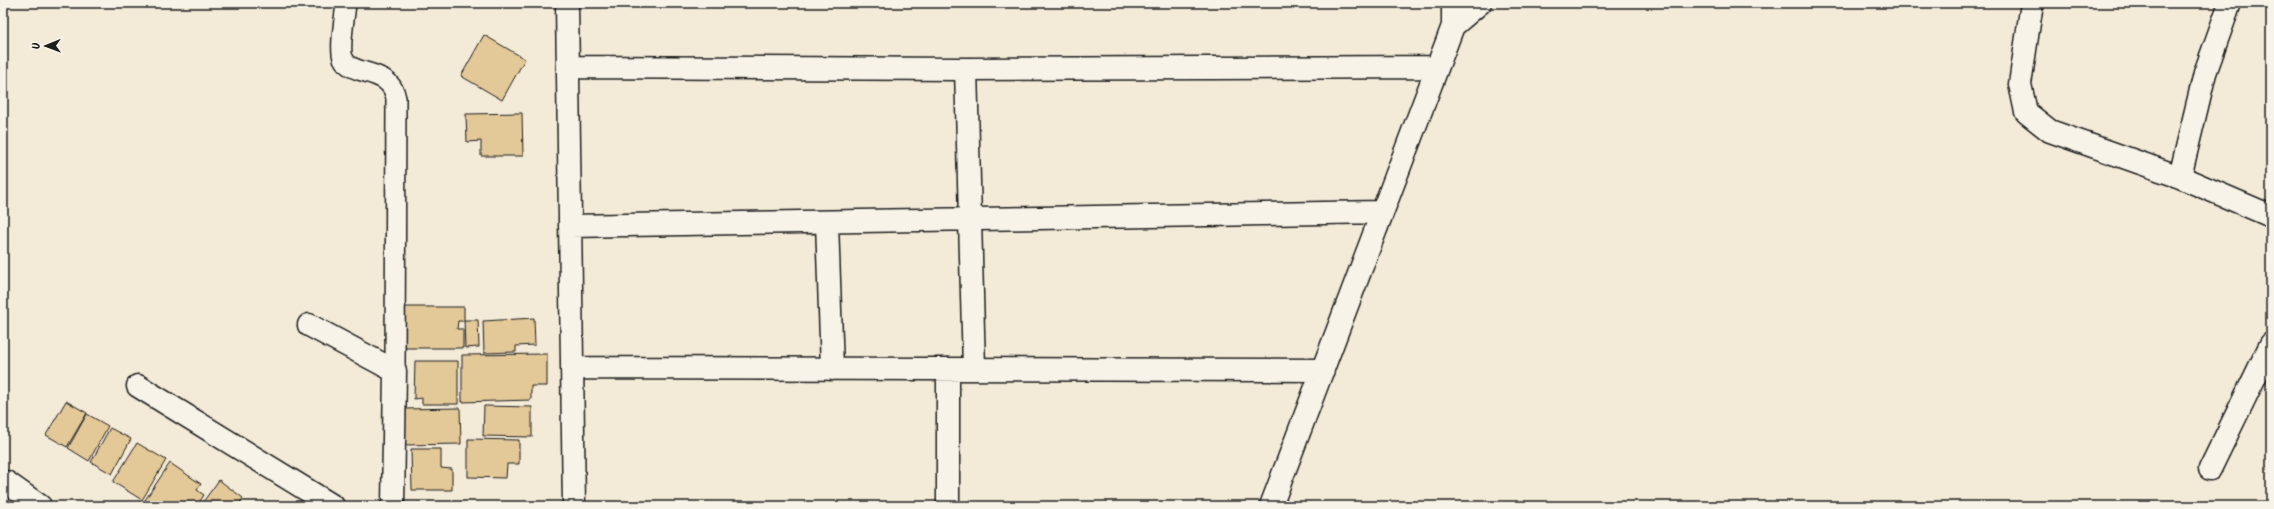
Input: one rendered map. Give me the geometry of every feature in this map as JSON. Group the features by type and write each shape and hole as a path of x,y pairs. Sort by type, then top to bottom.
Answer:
{"street":[{"path":"567,3 574,506"},
{"path":"1271,506 1453,26 1453,3"},
{"path":"1453,26 1480,3"},
{"path":"2032,3 2020,84 2026,112 2050,131 2180,177 2271,216"},
{"path":"2180,177 2205,73 2230,3"},
{"path":"568,67 966,69 1437,67"},
{"path":"966,69 974,369"},
{"path":"570,226 1382,212"},
{"path":"827,222 832,369"},
{"path":"309,325 395,371 393,506"},
{"path":"2210,469 2271,344"},
{"path":"572,368 1323,370"},
{"path":"948,369 948,506"},
{"path":"138,386 333,506"},
{"path":"6,482 40,506"}],"lane":[{"path":"346,3 342,50 343,58 349,64 388,81 394,89 396,98 395,371"}],"building":[{"path":"484,35 525,59 502,100 461,76"},
{"path":"522,113 523,156 481,156 481,141 467,142 466,114"},
{"path":"399,307 464,307 464,321 458,321 457,329 463,329 463,348 399,348"},
{"path":"534,318 535,345 516,346 516,352 484,353 483,321"},
{"path":"464,320 478,320 479,347 465,348"},
{"path":"547,354 547,386 531,386 531,400 462,402 462,355"},
{"path":"415,361 458,361 458,404 422,404 422,398 414,399"},
{"path":"66,401 87,413 67,447 46,435"},
{"path":"484,406 532,407 532,437 483,436"},
{"path":"460,408 461,444 403,445 402,409"},
{"path":"87,414 108,426 89,461 68,448"},
{"path":"110,428 131,439 112,474 91,462"},
{"path":"468,439 519,440 519,464 507,464 506,478 468,477"},
{"path":"137,443 166,460 142,500 113,482"},
{"path":"411,449 441,449 441,468 452,469 452,490 412,490"},
{"path":"170,463 201,484 197,490 204,495 197,506 147,506 143,503"},
{"path":"219,480 243,498 238,506 200,506"},
{"path":"3,493 25,506 3,506"}]}
